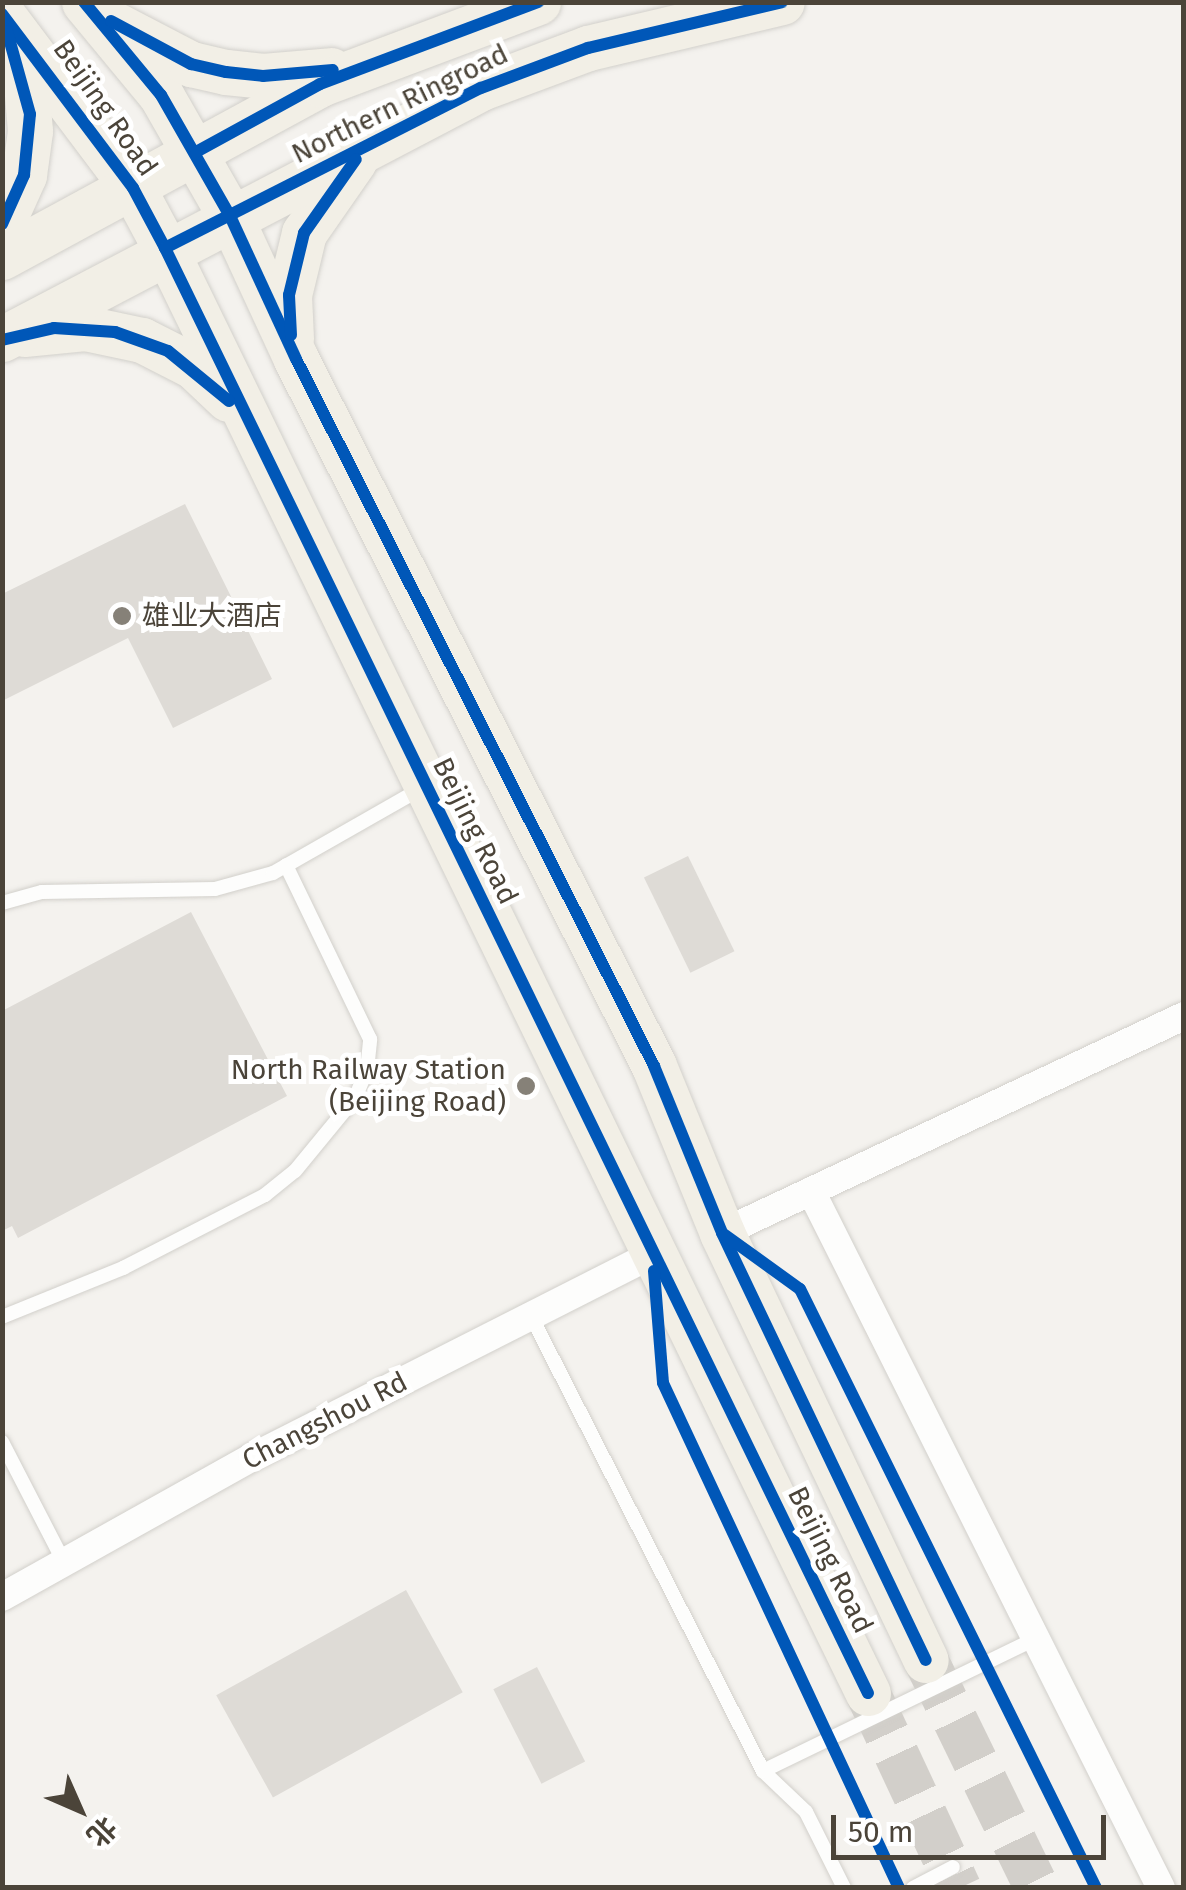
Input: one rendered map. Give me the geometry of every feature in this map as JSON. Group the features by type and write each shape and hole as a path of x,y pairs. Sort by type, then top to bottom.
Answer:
{"main road":[{"path":"86,2 156,48 226,72 302,75 386,56"},
{"name":"Beijing Road","path":"86,2 161,94 230,216 296,360 654,1066 722,1233 926,1660"},
{"name":"Northern Ringroad","path":"2,257 196,152 386,56 538,2"},
{"name":"Northern Ringroad","path":"2,339 165,248 481,88 588,48 782,2"},
{"name":"Beijing Road","path":"2,14 133,188 165,248 242,414 868,1693"},
{"path":"2,22 17,52 30,114 24,175 2,224"},
{"path":"296,360 289,296 304,232 333,183 374,142"},
{"path":"2,339 70,328 142,340 193,366 242,414"}],"street":[{"path":"722,1233 1184,1016"},
{"path":"811,1191 1033,1640 1161,1888"},
{"name":"Changshou Rd","path":"2,1597 653,1254"}],"lane":[{"path":"2,903 42,892 215,889 286,865 425,786"},
{"path":"2,1317 122,1268 265,1196 295,1172 355,1098 367,1070 370,1039 286,865"},
{"path":"530,1316 763,1771 806,1812 844,1888"},
{"path":"2,1442 64,1562"},
{"path":"763,1771 1033,1640"},
{"path":"913,1888 954,1867"}],"building":[{"name":"雄业大酒店","path":"185,504 272,679 173,728 128,638 2,701 2,594"},
{"path":"688,856 734,951 690,973 644,877"},
{"path":"191,912 287,1096 18,1238 12,1226 2,1231 2,1011"},
{"path":"406,1590 463,1692 273,1798 216,1695"},
{"path":"537,1667 585,1761 541,1784 493,1689"}],"tunnel":[{"path":"926,1660 1037,1888"},
{"path":"868,1693 959,1888"}],"cycle path":[{"path":"84,2 161,95 230,216 296,359 654,1066 722,1233 926,1660"},
{"path":"196,152 320,84 538,2"},
{"path":"165,248 481,88 588,48 782,2"},
{"path":"2,14 133,188 165,248 868,1693"},
{"path":"111,21 191,64 226,72 263,76 333,70"},
{"path":"2,224 24,175 30,114 7,31"},
{"path":"291,335 289,295 304,233 356,159"},
{"path":"2,340 54,328 115,332 168,351 229,401"},
{"path":"725,1235 800,1289 1096,1888"},
{"path":"654,1271 663,1383 899,1888"}],"place":[{"name":"雄业大酒店","path":"122,616"},
{"name":"North Railway Station (Beijing Road)","path":"526,1086"}]}
